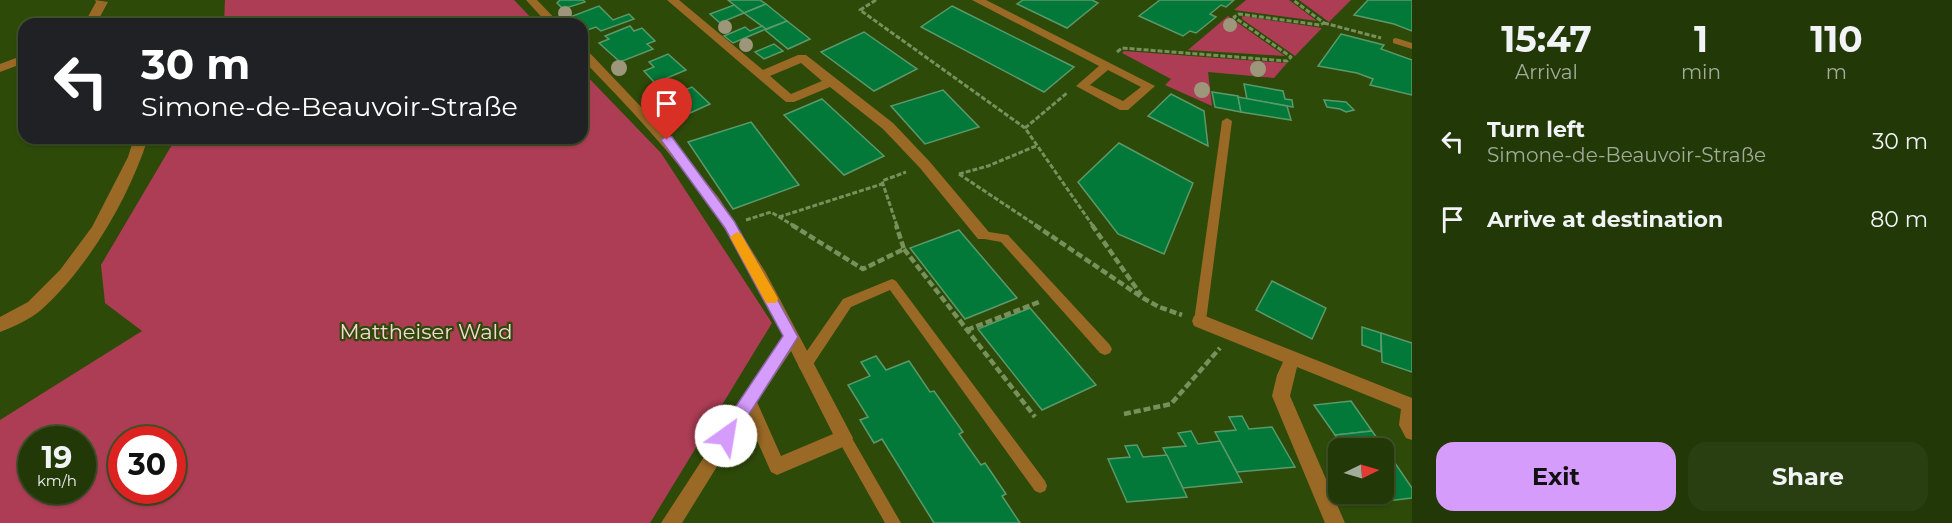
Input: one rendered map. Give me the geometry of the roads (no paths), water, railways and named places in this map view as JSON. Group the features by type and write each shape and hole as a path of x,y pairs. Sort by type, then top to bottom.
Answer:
{"street":[{"path":"93,18 102,2 100,0"},
{"path":"531,0 548,18"},
{"path":"672,0 790,99 831,82"},
{"path":"977,0 1118,70 1149,86 1124,107 1082,86 1107,65"},
{"path":"588,58 667,140 729,224 844,438 777,466 748,401"},
{"path":"762,75 802,58 888,126 925,165 983,236"},
{"path":"0,68 18,61"},
{"path":"0,325 34,307 65,274 98,230 135,157 139,144"},
{"path":"1200,321 1410,405 1408,425 1412,432"},
{"path":"671,523 791,337"},
{"path":"1293,358 1285,375 1281,396 1335,523"}],"lane":[{"path":"1396,41 1412,46"},
{"path":"1200,321 1227,121"},
{"path":"983,236 1004,238 1105,349"},
{"path":"805,365 847,303 892,284 1040,486"},
{"path":"844,438 893,523"}],"park label":[{"name":"Mattheiser Wald","path":"426,331"}]}
